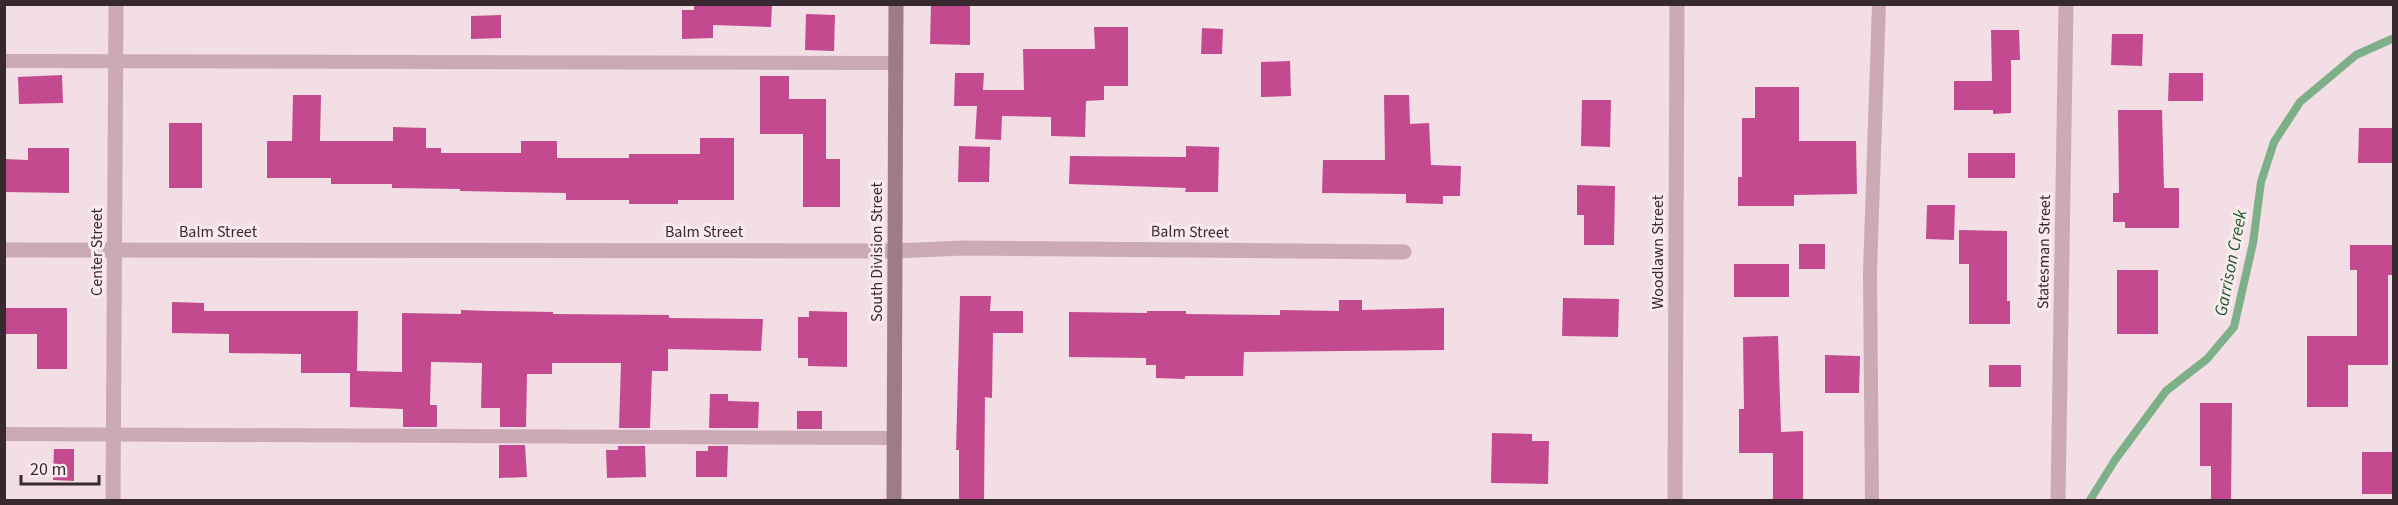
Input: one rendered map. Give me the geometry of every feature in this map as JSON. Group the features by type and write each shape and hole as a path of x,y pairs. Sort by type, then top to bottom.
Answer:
{"street":[{"name":"Center Street","path":"113,501 116,4"},
{"name":"South Division Street","path":"894,501 897,4"},
{"name":"Woodlawn Street","path":"1676,501 1677,4"},
{"name":"Statesman Street","path":"2058,501 2066,4"},
{"name":"Balm Street","path":"4,250 896,250 963,248 1404,252"}],"lane":[{"path":"1872,501 1870,272 1879,4"},
{"path":"4,61 896,63"},
{"path":"4,434 895,438"}],"building":[{"path":"694,4 772,4 771,27 713,25 713,38 682,39 682,10 694,10"},
{"path":"931,4 970,4 970,45 930,44"},
{"path":"806,14 835,15 834,51 805,50"},
{"path":"501,15 501,38 471,39 471,16"},
{"path":"1094,27 1128,27 1128,86 1104,86 1104,100 1086,101 1085,137 1051,136 1051,117 1002,116 1001,140 975,139 977,106 954,106 955,73 984,73 983,90 1024,90 1023,49 1095,49"},
{"path":"1202,28 1223,29 1222,54 1201,54"},
{"path":"1991,30 2019,30 2020,60 2011,60 2011,113 1993,114 1993,110 1954,110 1954,81 1992,81"},
{"path":"2112,34 2143,34 2142,66 2111,65"},
{"path":"1290,61 1291,96 1261,97 1261,62"},
{"path":"2169,73 2203,73 2203,101 2168,101"},
{"path":"62,75 63,103 19,104 18,77"},
{"path":"760,76 789,76 789,99 826,99 826,159 840,159 840,207 803,207 803,134 760,134"},
{"path":"1755,87 1799,87 1799,141 1856,141 1857,194 1794,195 1794,206 1738,206 1738,177 1742,177 1742,118 1755,118"},
{"path":"293,95 321,95 320,141 393,141 393,127 426,128 426,148 441,148 441,153 521,153 521,141 557,141 557,158 629,158 629,154 700,154 700,138 734,138 734,200 678,200 678,204 629,204 629,200 566,200 566,193 392,188 392,184 331,184 331,178 267,178 267,141 292,141"},
{"path":"1384,95 1409,95 1410,124 1429,123 1431,165 1461,166 1460,196 1443,196 1443,204 1406,203 1406,194 1322,193 1323,160 1385,160"},
{"path":"1582,100 1611,100 1610,147 1581,146"},
{"path":"2118,110 2162,110 2164,188 2179,188 2179,228 2125,228 2125,222 2113,222 2113,193 2119,193"},
{"path":"169,123 202,123 202,188 169,188"},
{"path":"2359,128 2392,128 2392,163 2358,163"},
{"path":"959,146 990,147 989,182 958,182"},
{"path":"1186,146 1219,147 1218,192 1185,192 1186,188 1069,184 1070,156 1186,157"},
{"path":"28,148 69,148 69,193 4,192 4,159 28,160"},
{"path":"1968,153 2015,153 2015,178 1968,178"},
{"path":"1577,185 1615,186 1614,245 1584,245 1584,215 1577,215"},
{"path":"1927,205 1955,205 1954,240 1926,239"},
{"path":"1959,230 2007,231 2007,301 2010,301 2010,324 1969,324 1969,264 1959,264"},
{"path":"1799,244 1825,244 1825,269 1799,269"},
{"path":"2350,245 2394,245 2394,275 2388,275 2388,365 2348,365 2348,407 2307,407 2307,336 2357,336 2357,270 2350,270"},
{"path":"1734,264 1789,264 1789,297 1734,297"},
{"path":"2117,270 2158,270 2158,334 2117,334"},
{"path":"960,296 991,296 990,311 1023,311 1023,333 993,333 992,398 985,397 984,501 959,501 959,450 956,450"},
{"path":"1563,298 1619,299 1618,337 1562,336"},
{"path":"1339,300 1362,300 1362,310 1444,308 1444,350 1244,352 1243,376 1185,376 1185,379 1156,378 1156,365 1146,365 1146,358 1069,357 1069,312 1186,311 1186,314 1280,315 1280,310 1339,311"},
{"path":"172,302 204,303 204,311 358,311 357,371 402,372 402,313 461,314 461,310 669,315 669,318 763,319 761,351 668,349 668,371 652,371 650,428 619,428 621,363 552,363 552,374 527,374 526,427 500,427 500,408 481,408 482,363 431,362 430,405 437,405 437,427 403,427 403,409 350,407 350,373 301,373 301,354 229,353 229,334 172,333"},
{"path":"4,308 67,308 67,369 37,369 37,334 4,334"},
{"path":"809,311 847,312 847,367 808,366 808,358 798,358 798,317 809,317"},
{"path":"1778,336 1781,432 1803,431 1803,501 1773,501 1773,453 1739,453 1739,409 1744,409 1743,337"},
{"path":"1825,355 1860,356 1859,393 1825,393"},
{"path":"1989,365 2021,365 2021,387 1989,387"},
{"path":"710,394 728,394 728,401 759,402 758,428 709,428"},
{"path":"2200,403 2232,403 2231,501 2211,501 2211,466 2200,466"},
{"path":"797,411 822,411 822,429 797,429"},
{"path":"1492,433 1532,434 1532,441 1549,441 1548,484 1491,483"},
{"path":"499,445 525,445 527,477 499,478"},
{"path":"618,446 645,446 646,477 607,478 606,450 618,450"},
{"path":"708,446 728,446 727,477 696,477 696,451 708,451"},
{"path":"54,449 74,449 74,481 53,480"},
{"path":"2362,452 2394,452 2394,494 2362,494"}],"waterway":[{"name":"Garrison Creek","path":"2090,500 2115,460 2166,391 2207,359 2234,327 2253,243 2261,182 2274,142 2300,102 2356,55 2394,38"}]}
